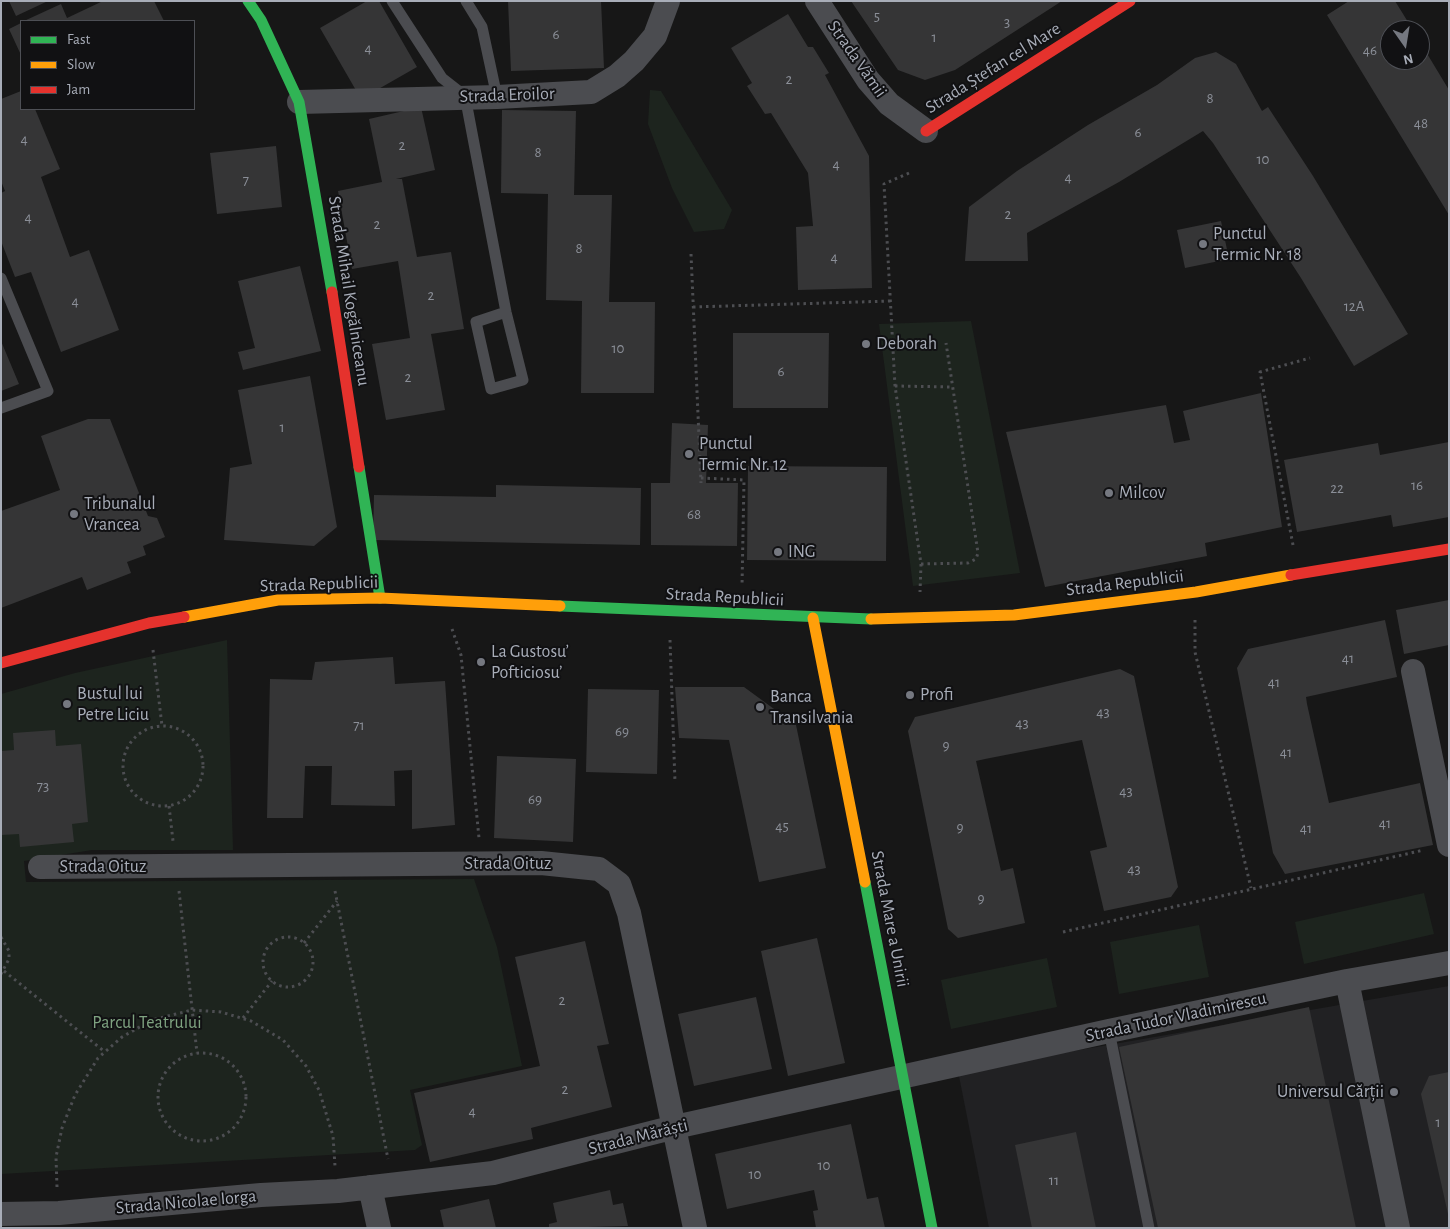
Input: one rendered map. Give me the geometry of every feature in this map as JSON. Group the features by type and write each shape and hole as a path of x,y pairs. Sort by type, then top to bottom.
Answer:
{"main road":[{"name":"Strada Mihail Kogălniceanu","path":"248,1 261,20 300,102 313,173 380,598"},
{"name":"Strada Ștefan cel Mare","path":"926,131 1130,1"},
{"name":"Strada Republicii","path":"1,663 149,622 278,600 380,598 813,618 919,619 1014,615 1196,592 1449,549"},
{"name":"Strada Mare a Unirii","path":"813,618 932,1228"}],"street":[{"name":"Strada Eroilor","path":"300,102 465,96 497,97 591,92 617,76 634,61 655,36 668,1"},
{"name":"Strada Vămii","path":"817,1 868,80 889,104 926,131"},
{"path":"1413,671 1449,844"},
{"name":"Strada Oituz","path":"40,867 482,864 573,865 599,869 619,884 629,913 695,1228"},
{"name":"Strada Tudor Vladimirescu","path":"904,1077 1109,1031 1347,981 1449,963"},
{"path":"1347,981 1398,1228"},
{"name":"Strada Mărăști","path":"381,1186 493,1173 675,1127 904,1077"},
{"path":"380,1228 381,1186"},
{"name":"Strada Nicolae Iorga","path":"1,1214 59,1213 381,1186"}],"lane":[{"path":"392,1 442,78 465,96 506,312 523,380 491,390 476,322 506,312"},
{"path":"466,1 482,27 497,97"},
{"path":"1,278 48,391 1,408"},
{"path":"1109,1031 1149,1228"}],"path":[{"path":"908,173 884,184 895,386 921,564 919,619"},
{"path":"691,254 701,483"},
{"path":"693,307 890,301"},
{"path":"921,564 968,563 976,559 978,553 946,343"},
{"path":"1299,573 1260,372 1310,358"},
{"path":"895,386 953,387"},
{"path":"701,478 744,480 741,615"},
{"path":"1196,592 1195,652 1251,888"},
{"path":"441,601 461,655 482,864"},
{"path":"668,612 675,782"},
{"path":"149,622 162,726"},
{"path":"162,726 176,728 188,734 197,744 202,757 203,770 200,783 192,794 182,802 169,806 156,806 143,802 133,793 126,782 122,769 124,756 134,740 150,728 162,726"},
{"path":"169,806 197,1053"},
{"path":"1063,932 1449,844"},
{"path":"330,864 338,901 381,1186"},
{"path":"304,943 338,901"},
{"path":"1,937 9,951 9,959 2,972 105,1052"},
{"path":"279,938 296,938 304,943 313,957 310,974 305,981 290,987 283,987 272,982 265,972 263,965 266,950 279,938"},
{"path":"242,1018 272,982"},
{"path":"59,1213 56,1157 62,1128 75,1095 98,1058 122,1037 152,1020 192,1010 221,1012 242,1018 251,1021 283,1040 310,1074 328,1114 333,1136 338,1191"},
{"path":"197,1053 214,1054 227,1060 238,1069 244,1082 247,1096 245,1110 238,1123 228,1133 215,1139 201,1142 186,1138 173,1131 163,1119 158,1105 158,1090 163,1075 172,1063 185,1055 197,1053"}],"shaded area":[{"path":"1449,986 1449,1228 989,1228 958,1071"}],"green space":[{"path":"650,90 661,91 732,210 724,229 694,232 672,188 648,124"},
{"path":"971,321 1020,573 913,586 879,324"},
{"name":"Parcul Teatrului","path":"227,640 233,850 92,850 24,861 26,882 474,879 497,947 522,1066 410,1090 422,1145 415,1150 1,1174 1,694 75,673"},
{"path":"1424,893 1434,934 1304,964 1295,922"},
{"path":"1199,925 1209,977 1119,994 1110,942"},
{"path":"1047,958 1057,1007 951,1029 941,980"}],"building":[{"path":"9,1 48,1 16,16"},
{"path":"103,1 154,1 164,20 26,20 61,4 67,18"},
{"path":"367,1 379,1 417,67 361,99 320,28"},
{"path":"508,1 601,1 604,68 511,71"},
{"path":"851,1 1062,1 955,70 925,80 898,70"},
{"path":"1349,1 1395,1 1407,20 1380,20 1380,70 1430,70 1430,59 1449,90 1449,215 1327,15"},
{"path":"788,14 808,47 813,47 829,73 825,75 869,156 872,288 798,290 796,227 813,226 808,173 771,113 765,114 747,86 752,83 731,48"},
{"path":"20,24 20,53 9,29"},
{"path":"1216,52 1236,64 1262,111 1268,107 1313,176 1408,334 1354,366 1301,278 1213,143 1203,131 1119,182 1027,233 1028,261 965,261 969,207 1017,171 1088,125 1157,85 1195,58"},
{"path":"20,91 20,110 35,110 60,169 41,177 70,257 89,250 119,330 61,352 31,272 15,277 1,241 1,193 5,191 1,181 1,99"},
{"path":"421,107 435,170 396,179 402,179 417,257 451,252 464,329 431,334 445,410 386,420 372,344 410,338 398,261 352,269 338,191 382,182 369,119"},
{"path":"502,110 576,111 574,195 612,195 609,302 655,302 654,393 581,393 582,301 546,300 548,194 501,193"},
{"path":"276,146 282,207 217,214 210,153"},
{"name":"Punctul Termic Nr. 18","path":"1221,221 1229,259 1185,268 1177,230"},
{"path":"300,266 321,351 243,370 238,352 255,348 238,281"},
{"path":"733,333 829,333 828,408 733,408"},
{"path":"1,341 19,384 1,391"},
{"path":"310,376 337,527 314,546 224,540 230,468 252,464 238,390"},
{"name":"Milcov","path":"1261,393 1282,527 1205,543 1207,556 1045,587 1006,432 1166,405 1174,443 1190,440 1183,411"},
{"name":"Tribunalul Vrancea","path":"88,419 110,419 148,516 157,518 165,537 143,546 146,555 127,562 131,573 87,590 82,577 1,608 1,511 60,490 41,436"},
{"path":"672,423 708,425 706,483 738,483 737,546 651,545 651,483 670,483"},
{"path":"1449,442 1449,517 1393,527 1391,515 1297,532 1284,460 1378,443 1380,455"},
{"path":"748,466 887,467 886,561 747,560"},
{"path":"496,485 641,488 640,545 373,540 374,495 496,497"},
{"path":"1449,600 1449,645 1404,654 1396,610"},
{"path":"1385,620 1397,677 1306,697 1307,704 1329,803 1420,783 1433,845 1285,874 1273,853 1237,668 1248,649"},
{"path":"393,657 395,684 445,681 455,825 412,829 412,770 394,771 395,806 331,805 332,766 305,766 303,818 267,818 270,679 312,680 315,662"},
{"path":"1120,669 1134,676 1178,887 1171,897 1104,911 1090,851 1107,847 1082,740 976,761 1001,871 1013,868 1025,923 958,938 948,929 908,731 915,717"},
{"path":"675,687 744,687 796,725 826,868 759,882 729,740 679,738"},
{"path":"588,689 659,690 657,774 586,772"},
{"path":"55,730 56,746 81,744 88,822 72,824 74,842 20,847 19,834 1,835 1,751 14,750 13,733"},
{"path":"497,756 576,759 573,842 494,838"},
{"path":"817,938 845,1063 788,1076 761,951"},
{"path":"585,941 609,1044 597,1046 612,1107 531,1128 533,1139 430,1162 414,1093 540,1066 515,957"},
{"path":"756,997 772,1069 694,1086 678,1014"},
{"path":"1309,1007 1356,1228 1158,1228 1119,1047"},
{"path":"1449,1072 1448,1214 1421,1094 1429,1076"},
{"path":"851,1124 867,1199 878,1197 885,1228 816,1228 813,1211 818,1210 814,1190 727,1209 715,1154"},
{"path":"1076,1132 1096,1228 1032,1228 1015,1145"},
{"path":"610,1190 613,1205 623,1203 628,1226 549,1228 549,1224 557,1222 553,1203"},
{"path":"489,1199 496,1228 444,1228 440,1210"}],"traffic: fast":[{"path":"248,1 261,20 299,102 332,292"},
{"path":"359,467 380,598"},
{"path":"560,606 871,619"},
{"path":"865,882 932,1228"}],"traffic: slow":[{"path":"871,619 1014,615 1196,592 1291,575"},
{"path":"184,617 278,600 380,598 560,606"},
{"path":"813,618 865,882"}],"traffic: jam":[{"path":"926,131 1130,1"},
{"path":"332,292 359,467"},
{"path":"1291,575 1449,549"},
{"path":"1,663 149,623 184,617"}],"place":[{"name":"Punctul Termic Nr. 18","path":"1203,244"},
{"name":"Deborah","path":"866,344"},
{"name":"Punctul Termic Nr. 12","path":"689,454"},
{"name":"Milcov","path":"1109,493"},
{"name":"Tribunalul Vrancea","path":"74,514"},
{"name":"ING","path":"778,552"},
{"name":"La Gustosu’ Pofticiosu’","path":"481,662"},
{"name":"Profi","path":"910,695"},
{"name":"Bustul lui Petre Liciu","path":"67,704"},
{"name":"Banca Transilvania","path":"760,707"},
{"name":"Universul Cărții","path":"1394,1092"}]}
